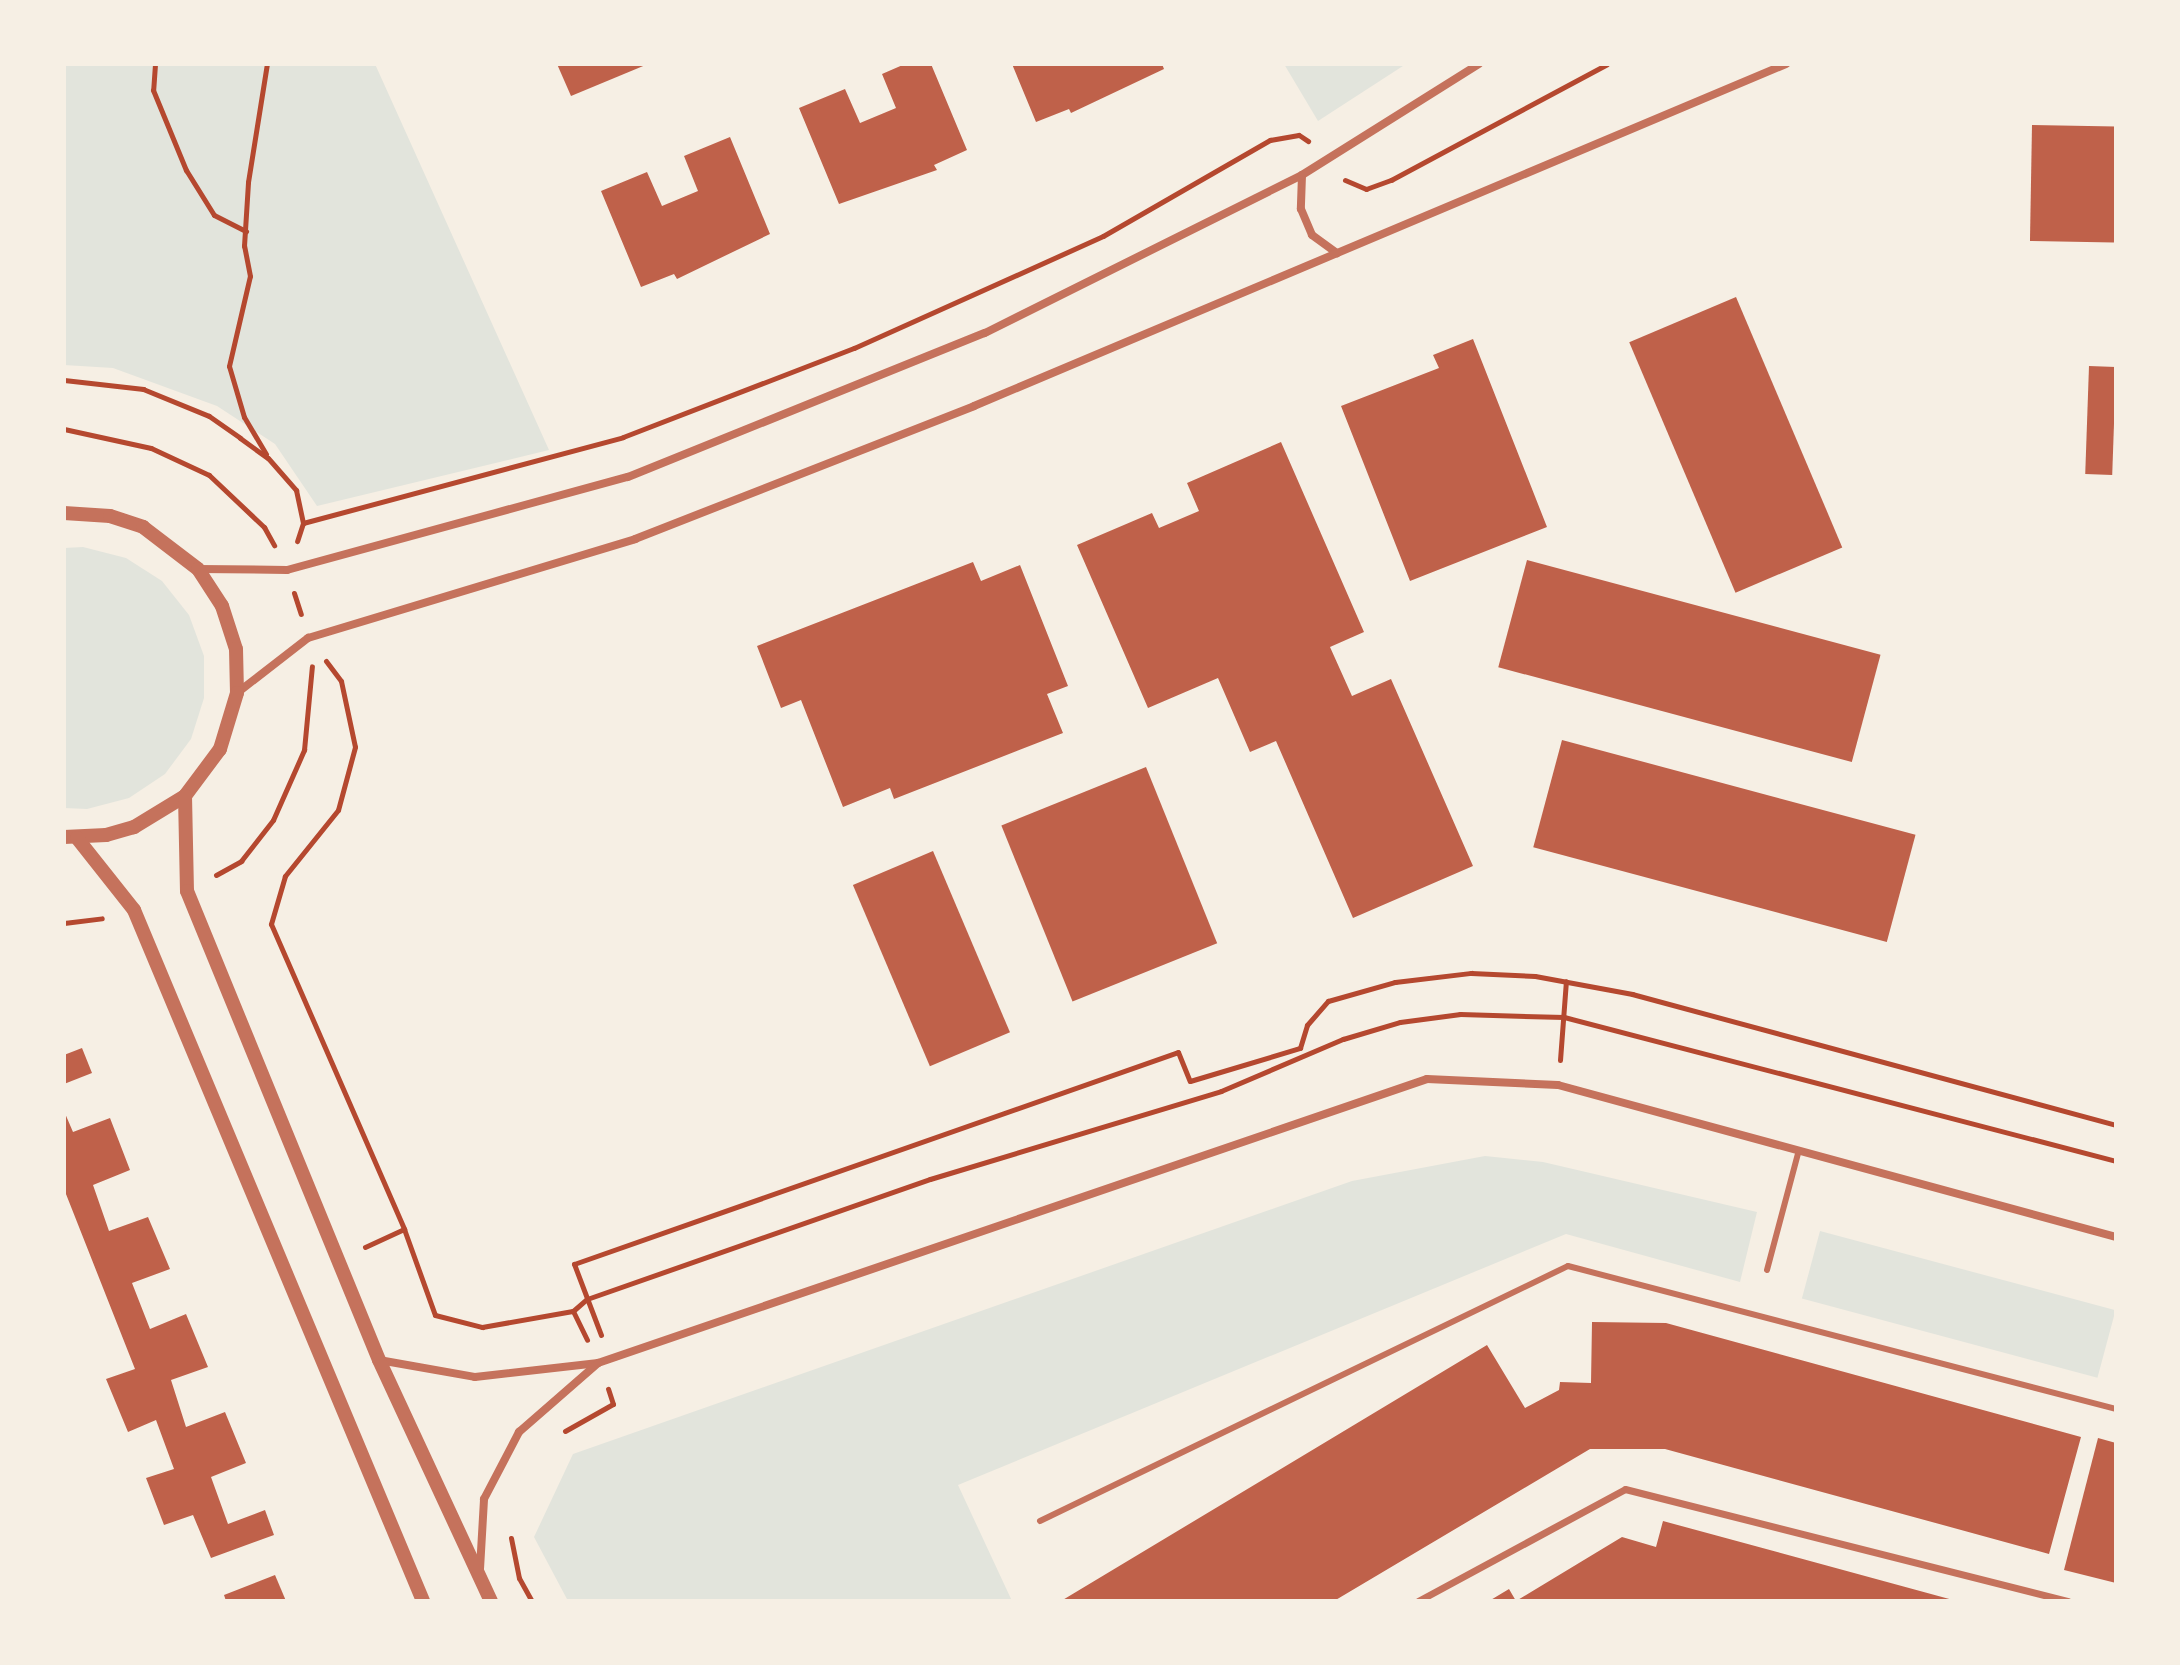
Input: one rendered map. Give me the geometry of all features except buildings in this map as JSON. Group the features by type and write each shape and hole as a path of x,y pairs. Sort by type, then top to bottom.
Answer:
{"street":[{"path":"198,569 287,570 628,477 985,333 1302,175 1479,64"},
{"path":"237,693 308,638 635,539 974,406 1786,64"},
{"path":"1302,175 1301,209 1312,235 1337,253"},
{"path":"64,513 110,516 143,527 198,569 227,620 236,649 237,693 220,749 185,796 134,827 70,838"},
{"path":"185,796 187,891 379,1360 479,1582 491,1601"},
{"path":"70,838 134,910 423,1601"},
{"path":"379,1360 475,1377 598,1363 1427,1079 1558,1085 2116,1237"},
{"path":"479,1582 484,1499 519,1432 598,1363"},
{"path":"1418,1601 1625,1489 2068,1601"}],"lane":[{"path":"1767,1270 1799,1150"},
{"path":"1040,1521 1568,1266 2116,1409"}],"path":[{"path":"155,64 153,90 186,170 214,215 246,231"},
{"path":"267,64 256,110 246,231 250,276 229,366 244,417 268,458 296,490 303,523 287,570"},
{"path":"303,523 623,437 854,348 1103,236 1270,140 1299,135 1328,159 1344,180 1366,189 1607,64"},
{"path":"64,380 143,389 209,416 268,458"},
{"path":"64,429 151,448 209,475 264,527 287,570 308,638 314,675 304,750 273,820 241,861 187,891"},
{"path":"308,638 341,681 355,747 338,810 285,876 271,924 404,1229 435,1315 482,1327 573,1311 598,1363 613,1404 556,1436"},
{"path":"1558,1085 1566,981"},
{"path":"510,1531 519,1578 532,1601"}],"shaded area":[{"path":"64,64 375,64 549,450 317,506 275,444 217,406 113,368 64,365"},
{"path":"1284,64 1406,64 1318,121"},
{"path":"83,547 126,558 162,581 189,615 204,656 204,698 191,739 165,774 129,798 87,809 64,808 64,548"},
{"path":"1485,1156 1543,1162 1757,1212 1740,1282 1566,1234 958,1485 1012,1601 568,1601 534,1537 573,1454 1352,1181"},
{"path":"1820,1231 2116,1310 2097,1378 1802,1299"}]}
